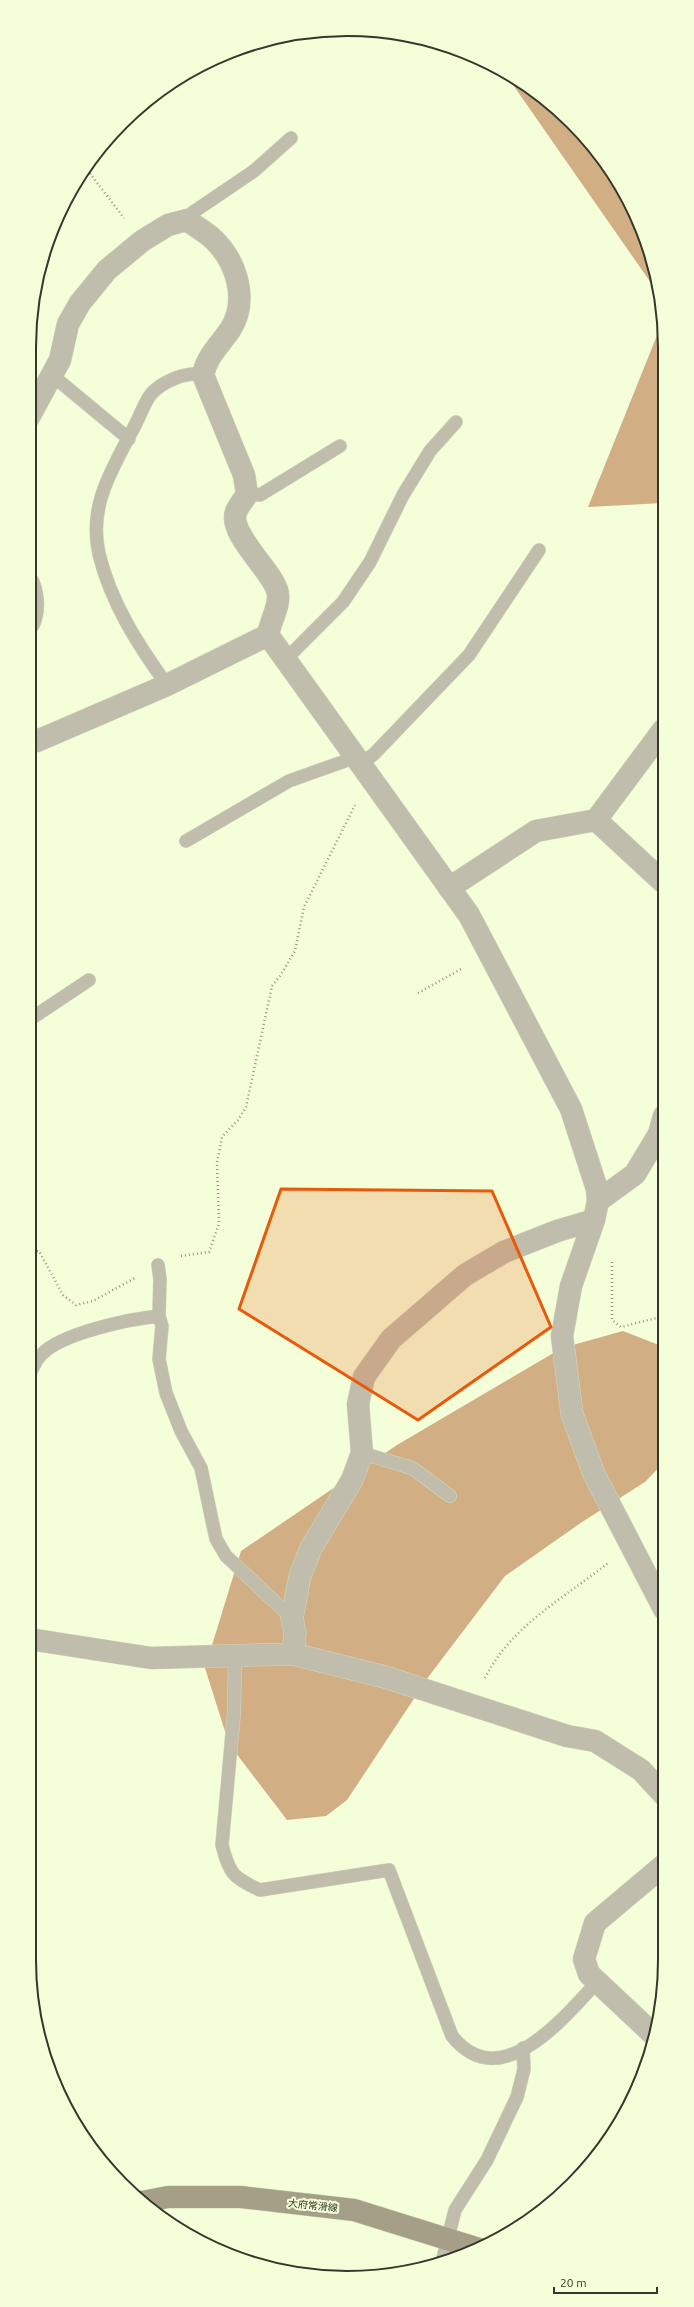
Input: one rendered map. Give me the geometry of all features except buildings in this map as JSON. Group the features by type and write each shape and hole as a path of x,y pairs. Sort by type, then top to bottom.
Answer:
{"main road":[{"name":"大府常滑線","path":"150,2200 168,2197 241,2197 354,2210 469,2246"}],"street":[{"path":"36,404 60,360 68,324 80,303 108,270 142,241 168,225 187,220 212,238 228,257 236,276 240,297 238,315 230,330 206,362 203,375 244,475 247,494 235,513 236,526 277,590 278,603 270,622 268,635 469,915 571,1109 597,1189 596,1210 571,1286 562,1336 572,1414 594,1474 658,1597"},
{"path":"36,742 167,685 268,635"},
{"path":"449,888 536,831 596,820 658,737"},
{"path":"596,820 658,877"},
{"path":"293,1654 295,1633 292,1618 300,1576 308,1555 352,1480 362,1453 358,1404 364,1376 391,1339 465,1275 504,1252 557,1231 596,1210 635,1174 658,1136"},
{"path":"36,1640 151,1658 293,1654 385,1677 567,1736 595,1741 641,1770 658,1788"},
{"path":"649,2031 589,1974 584,1959 596,1923 658,1870"}],"lane":[{"path":"187,220 192,213 254,171 291,138"},
{"path":"167,685 140,648 119,608 98,548 95,527 101,493 151,394 174,379 194,373 203,375"},
{"path":"52,376 128,439"},
{"path":"286,659 343,602 370,562 403,494 430,451 456,422"},
{"path":"247,494 260,495 340,446"},
{"path":"186,841 289,780 348,760 374,754 469,655 539,550"},
{"path":"36,1015 89,980"},
{"path":"158,1265 160,1279 159,1316 162,1326 159,1360 166,1393 181,1431 200,1468 216,1539 226,1556 292,1618"},
{"path":"36,1364 41,1355 56,1344 130,1319 159,1316"},
{"path":"362,1453 412,1468 450,1496"},
{"path":"236,1656 234,1712 222,1845 227,1866 241,1881 260,1890 389,1870 452,2036 463,2050 481,2058 496,2059 510,2057 549,2032 597,1982"},
{"path":"444,2255 455,2210 487,2160 517,2097 524,2069 523,2048"}],"path":[{"path":"89,172 142,241"},
{"path":"36,1251 39,1251 63,1295 76,1305 93,1301 172,1258 209,1252 219,1224 217,1163 222,1137 238,1120 246,1107 272,986 295,951 304,907 360,795 374,782"},
{"path":"418,993 489,954"},
{"path":"612,1259 612,1320 621,1327 658,1318"},
{"path":"474,1707 485,1677 500,1653 539,1613 631,1545"}],"highlighted area":[{"path":"281,1189 492,1191 551,1327 418,1420 239,1309"}],"shaded area":[{"path":"512,84 536,100 567,127 606,174 626,209 634,228 651,283"},
{"path":"657,334 658,503 588,507"},
{"path":"623,1331 658,1345 658,1468 645,1482 582,1522 505,1576 429,1676 347,1800 326,1816 287,1820 229,1744 205,1668 241,1551 397,1445 562,1348"}]}
